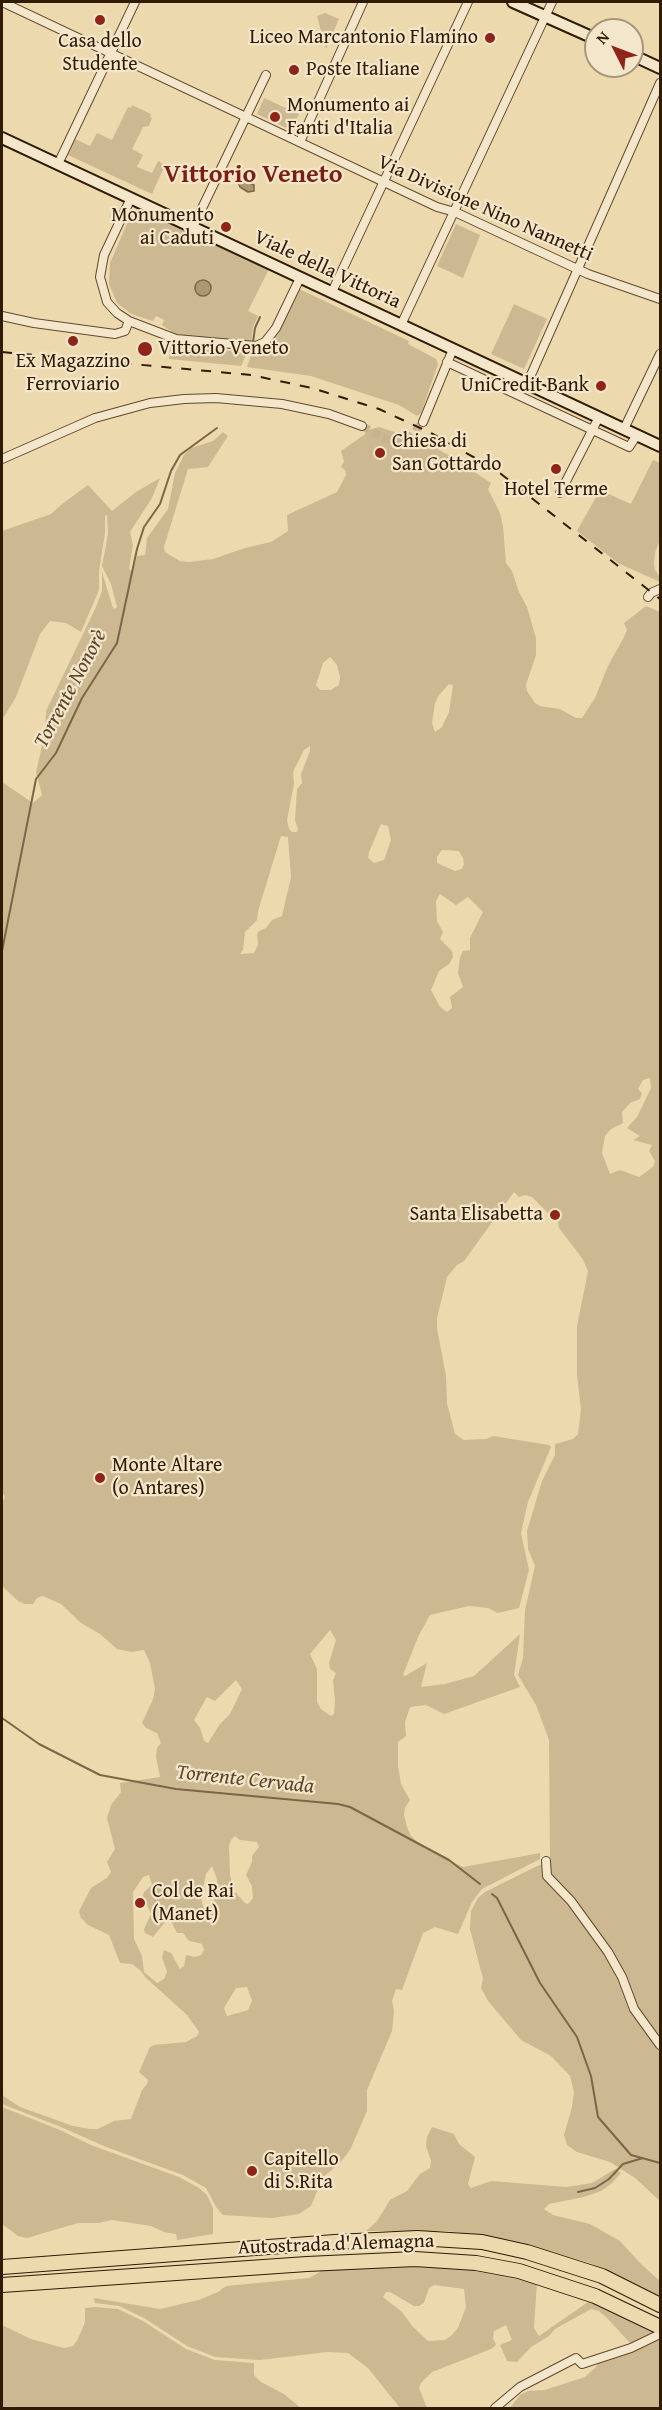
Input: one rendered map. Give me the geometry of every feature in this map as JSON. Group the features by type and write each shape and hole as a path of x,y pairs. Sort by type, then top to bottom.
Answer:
{"highway":[{"name":"Autostrada d'Alemagna","path":"2,2267 417,2238 482,2242 528,2252 631,2289 660,2305"},
{"name":"Autostrada d'Alemagna","path":"2,2285 415,2259 477,2263 519,2271 565,2285 620,2306 660,2327"}],"street":[{"name":"Via Divisione Nino Nannetti","path":"2,2 437,207 455,212 578,270 660,299"},
{"path":"58,164 135,2"},
{"path":"300,142 363,2"},
{"path":"332,292 468,2"},
{"path":"513,2 584,34"},
{"path":"401,325 552,2"},
{"path":"644,61 660,68"},
{"path":"193,227 266,75"},
{"path":"527,384 660,83"},
{"name":"Viale della Vittoria","path":"2,138 660,446"},
{"path":"131,198 102,260 100,277 107,302 129,321 176,339 248,346 261,345 276,328 300,278"},
{"path":"2,316 34,323 115,333 125,331 129,321"},
{"path":"423,422 453,349"},
{"path":"624,429 660,354"},
{"path":"447,362 631,446 637,435"},
{"path":"2,459 95,418 150,403 184,399 282,404 329,414 362,426"},
{"path":"560,493 599,417"},
{"path":"648,597 660,589"},
{"path":"546,1861 547,1876 571,1901 608,1952 622,1977 634,2009 660,2045"},
{"path":"495,2409 520,2388 576,2358 582,2364 631,2348 660,2334"}],"shaded area":[{"path":"325,13 339,19 326,49 317,16"},
{"path":"264,98 299,114 291,130 257,114"},
{"path":"132,105 151,114 152,118 149,126 143,127 132,149 143,155 137,167 152,173 158,161 165,165 152,194 68,155 75,139 90,146 97,133 112,140 128,107 131,108"},
{"path":"242,180 254,185 254,191 248,192 240,187 238,183"},
{"path":"138,206 270,267 248,311 258,316 253,327 251,342 175,334 162,325 164,320 156,316 153,321 137,316 117,303 109,284 110,263 133,210"},
{"path":"456,224 480,235 463,278 437,266"},
{"path":"200,280 206,280 211,288 209,294 200,296 195,291 195,285"},
{"path":"299,289 409,341 408,344 436,359 438,364 421,413 417,416 399,405 311,376 247,367 252,352 268,346 272,341"},
{"path":"514,304 547,319 524,369 491,354"},
{"path":"170,345 247,353 241,366 169,359"},
{"path":"379,427 423,441 491,483 488,489 500,513 506,563 512,571 527,607 536,638 536,655 526,685 535,703 560,709 576,718 582,718 595,698 608,666 624,637 627,630 624,623 646,606 660,612 660,2201 635,2178 610,2162 577,2152 567,2145 564,2135 574,2092 570,2076 551,2056 521,2040 488,2001 481,1988 483,1979 470,1929 471,1911 478,1898 485,1892 537,1866 550,1863 549,1740 536,1705 518,1675 523,1658 525,1610 535,1566 528,1549 527,1531 542,1481 555,1455 555,1444 573,1439 578,1434 581,1410 577,1375 577,1326 588,1271 582,1258 559,1228 556,1211 548,1213 532,1197 525,1195 519,1197 514,1192 464,1261 457,1265 447,1277 437,1318 437,1328 446,1376 447,1403 455,1434 464,1440 486,1439 493,1436 551,1447 528,1502 521,1533 529,1570 519,1608 498,1613 488,1608 469,1606 430,1615 418,1637 403,1675 427,1663 421,1687 445,1684 474,1676 520,1634 514,1675 520,1687 444,1714 426,1705 410,1707 405,1722 406,1736 398,1742 398,1766 401,1784 410,1800 404,1815 407,1827 411,1836 424,1848 463,1867 540,1853 540,1859 482,1889 472,1902 458,1934 435,1927 423,1933 402,1990 396,1989 392,2001 394,2011 392,2031 367,2090 367,2111 350,2150 340,2163 323,2177 311,2206 299,2214 272,2218 223,2215 206,2188 183,2175 106,2147 2,2104 2,2095 20,2107 73,2126 90,2129 98,2129 114,2121 131,2119 142,2090 147,2084 148,2080 139,2072 150,2047 186,2042 197,2036 199,2032 187,2015 140,1970 132,1964 120,1963 109,1935 88,1925 81,1918 79,1911 91,1888 107,1878 111,1872 107,1862 115,1849 107,1818 111,1805 121,1792 120,1783 160,1777 156,1757 157,1748 161,1743 157,1733 146,1728 142,1723 155,1689 150,1663 144,1650 132,1652 117,1649 100,1634 81,1623 61,1604 43,1596 37,1598 33,1604 25,1604 18,1601 2,1586 2,1503 5,1497 2,1491 2,782 33,803 42,795 36,772 45,733 46,711 96,607 102,591 102,572 112,605 114,609 117,607 111,584 102,566 108,534 107,515 105,516 105,533 99,571 99,590 81,632 66,623 50,621 40,634 16,697 2,720 2,531 51,514 88,485 112,511 136,492 160,478 152,498 130,532 133,545 129,569 133,572 137,556 145,555 147,538 168,509 175,473 184,455 191,448 213,441 223,432 228,436 208,467 188,469 164,547 165,552 180,561 213,559 271,542 288,531 287,515 337,492 346,475 345,470 341,467 344,461 341,451 368,430","holes":["330,657 337,665 339,685 331,690 320,690 316,685 323,663","449,684 453,685 449,712 442,727 435,732 432,723 435,703 439,695","310,746 301,774 302,783 297,789 295,820 297,832 289,829 287,820 294,784 293,772 304,750","381,824 388,826 391,840 384,860 374,863 368,858 369,852","281,836 288,837 291,877 282,916 272,920 266,928 259,931 258,945 254,953 240,954 243,950 245,932 257,920","442,850 459,851 464,864 462,869 455,871 437,863 437,857","440,894 456,905 468,897 483,912 470,938 470,950 463,951 460,957 458,973 463,987 450,997 452,1008 447,1012 440,1007 431,990 439,971 449,964 453,957 452,951 440,939 443,932 437,921 436,901","650,1078 651,1088 637,1117 627,1128 640,1136 633,1140 652,1145 649,1151 655,1161 653,1167 639,1177 620,1170 610,1174 602,1153 605,1136 611,1129 623,1123 622,1112 630,1103 640,1099 642,1093 638,1089 643,1080","330,1630 336,1640 329,1663 330,1669 336,1673 333,1681 334,1714 331,1716 321,1709 317,1702 317,1669 310,1654","236,1680 242,1689 230,1714 220,1724 208,1743 204,1741 200,1728 194,1720 207,1697 215,1701","235,1836 240,1840 257,1842 259,1847 252,1856 252,1862 246,1875 252,1886 253,1898 248,1904 234,1891 230,1875 229,1846 231,1840","212,1866 217,1879 216,1898 206,1909 203,1907 201,1898 206,1874","149,1875 152,1885 143,1896 151,1914 144,1929 145,1933 153,1937 170,1919 177,1933 183,1933 189,1941 202,1944 204,1950 201,1955 195,1957 186,1955 184,1966 180,1969 171,1953 164,1950 162,1957 167,1972 164,1979 157,1983 144,1972 142,1956 134,1939 133,1892 143,1877","247,1987 252,2001 248,2010 227,2016 224,2008 236,1988"]},
{"path":"653,460 660,463 660,539 654,564 660,582 618,563 577,531 600,490 631,504"},
{"path":"2,2107 91,2145 179,2177 199,2188 207,2195 213,2208 213,2234 177,2240 176,2234 151,2226 112,2220 99,2223 78,2223 27,2238 18,2236 2,2224"},
{"path":"432,2127 454,2134 459,2144 475,2157 468,2184 471,2188 491,2181 566,2187 592,2183 615,2169 621,2173 601,2191 549,2204 544,2209 553,2215 590,2224 620,2241 660,2281 660,2296 590,2263 518,2242 448,2231 366,2231 377,2221 390,2200 407,2191 420,2174 430,2168 431,2161 426,2146"},
{"path":"441,2265 503,2273 537,2282 534,2328 539,2336 591,2300 657,2334 631,2344 599,2311 591,2309 555,2329 549,2336 531,2347 517,2362 507,2361 500,2345 512,2340 506,2325 494,2331 493,2338 496,2345 491,2349 432,2372 421,2383 419,2388 427,2408 400,2408 368,2368 348,2353 327,2352 260,2360 215,2357 187,2346 144,2318 119,2306 95,2303 94,2298 160,2309 199,2300 226,2286 309,2278 320,2272 320,2267","holes":["434,2285 464,2289 466,2307 458,2328 445,2340 428,2341 413,2327 402,2312 383,2297 386,2292 390,2292 414,2306 419,2306 424,2303 429,2288"]},
{"path":"85,2308 118,2309 143,2321 186,2349 215,2360 254,2363 254,2375 261,2382 284,2394 301,2408 2,2408 2,2325 31,2339 64,2348 73,2346 78,2339 85,2322"},
{"path":"660,2338 660,2408 510,2408 520,2395 528,2391 545,2390 585,2377 596,2367 600,2358"}],"waterway":[{"path":"253,342 255,328 260,317"},
{"name":"Torrente Nonorè","path":"2,951 36,779 56,753 82,698 117,643 137,549 144,527 160,504 171,471 180,455 217,428"},
{"name":"Torrente Cervada","path":"2,1718 39,1744 100,1775 176,1789 350,1807 449,1860 480,1884"},
{"name":"Torrente Cervada","path":"492,1894 497,1898 540,1983 577,2037 591,2076 598,2117 631,2155 660,2163"},
{"path":"578,2192 595,2188 609,2179 623,2164 643,2158"}],"tunnel":[{"path":"362,426 386,439 398,441 410,437 423,422"}],"railway":[{"path":"2,352 251,375 312,388 379,409 433,434 496,470 660,599"}],"place":[{"name":"Casa dello Studente","path":"100,20"},
{"name":"Liceo Marcantonio Flamino","path":"490,38"},
{"name":"Poste Italiane","path":"294,70"},
{"name":"Monumento ai Fanti d'Italia","path":"275,117"},
{"name":"Monumento ai Caduti","path":"226,227"},
{"name":"Ex Magazzino Ferroviario","path":"73,341"},
{"name":"Vittorio Veneto","path":"145,349"},
{"name":"UniCredit Bank","path":"601,386"},
{"name":"Chiesa di San Gottardo","path":"380,453"},
{"name":"Hotel Terme","path":"556,469"},
{"name":"Santa Elisabetta","path":"555,1215"},
{"name":"Monte Altare (o Antares)","path":"100,1478"},
{"name":"Col de Rai (Manet)","path":"140,1903"},
{"name":"Capitello di S.Rita","path":"252,2171"}],"district":[{"name":"Vittorio Veneto","path":"253,175"}]}
